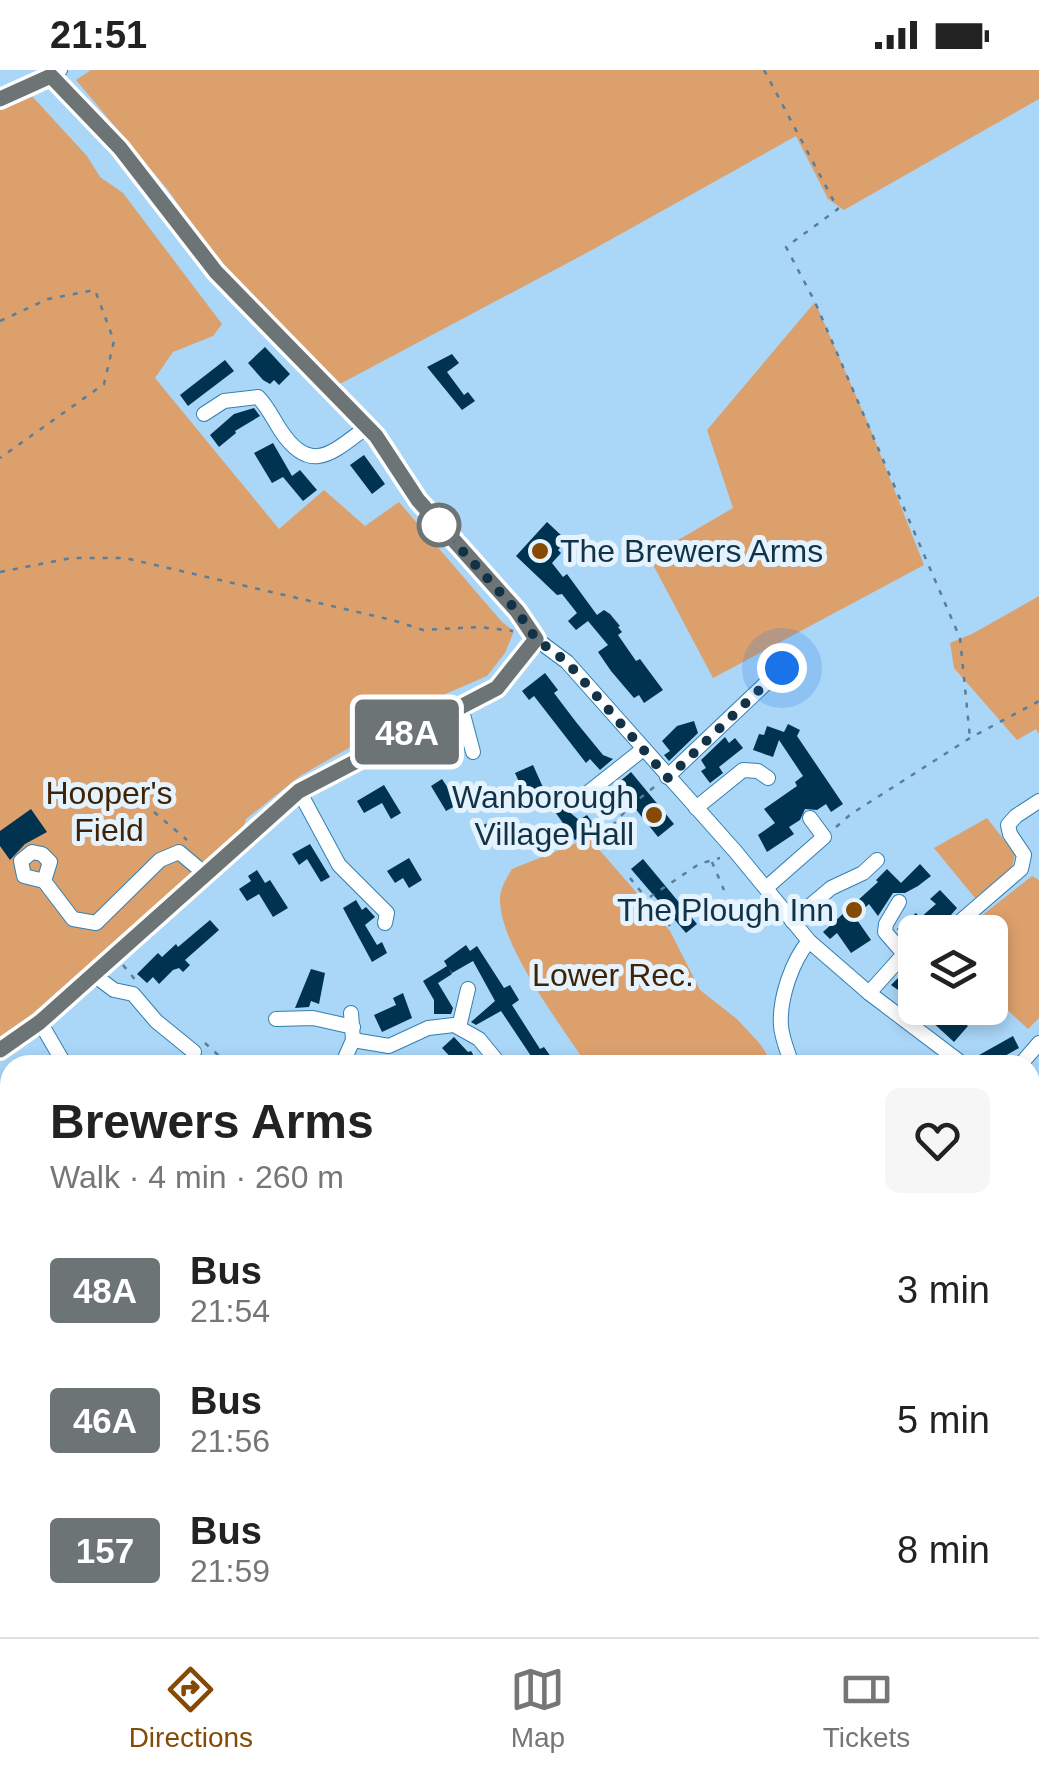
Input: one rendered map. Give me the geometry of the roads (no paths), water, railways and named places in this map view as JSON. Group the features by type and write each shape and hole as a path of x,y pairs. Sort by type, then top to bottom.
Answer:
{"street":[{"path":"0,99 52,72 120,148 216,272 367,427 394,460 418,500 517,611 536,639 567,662 735,851 810,942 951,1055"},
{"path":"204,414 224,401 258,397 294,448 317,458 367,427"},
{"path":"0,1050 40,1022 299,791 497,688 536,639"},
{"path":"668,778 782,668"},
{"path":"461,707 473,752"},
{"path":"575,803 642,750"},
{"path":"696,808 743,770 758,771 768,778"},
{"path":"299,791 340,865 387,912 385,923"},
{"path":"969,915 1021,870 1024,855 1008,825 1039,801"},
{"path":"766,888 824,838 810,818"},
{"path":"44,881 74,919 96,922 160,860 179,852 204,873"},
{"path":"792,921 832,888 862,873 877,860"},
{"path":"898,942 885,932 899,902"},
{"path":"789,1055 782,1033 782,1008 800,952 810,942"},
{"path":"869,993 898,963"},
{"path":"94,975 114,990 133,994 194,1052"},
{"path":"459,1027 468,989"},
{"path":"276,1019 313,1018 353,1027 389,1046 434,1026 459,1027 479,1039 491,1055"},
{"path":"40,1022 59,1055"},
{"path":"345,1055 353,1027"}],"place":[{"name":"The Brewers Arms","path":"540,551"},
{"name":"Wanborough Village Hall","path":"654,815"},
{"name":"The Plough Inn","path":"854,910"}],"park label":[{"name":"Hooper's Field","path":"109,812"},
{"name":"Lower Rec.","path":"613,975"}]}
